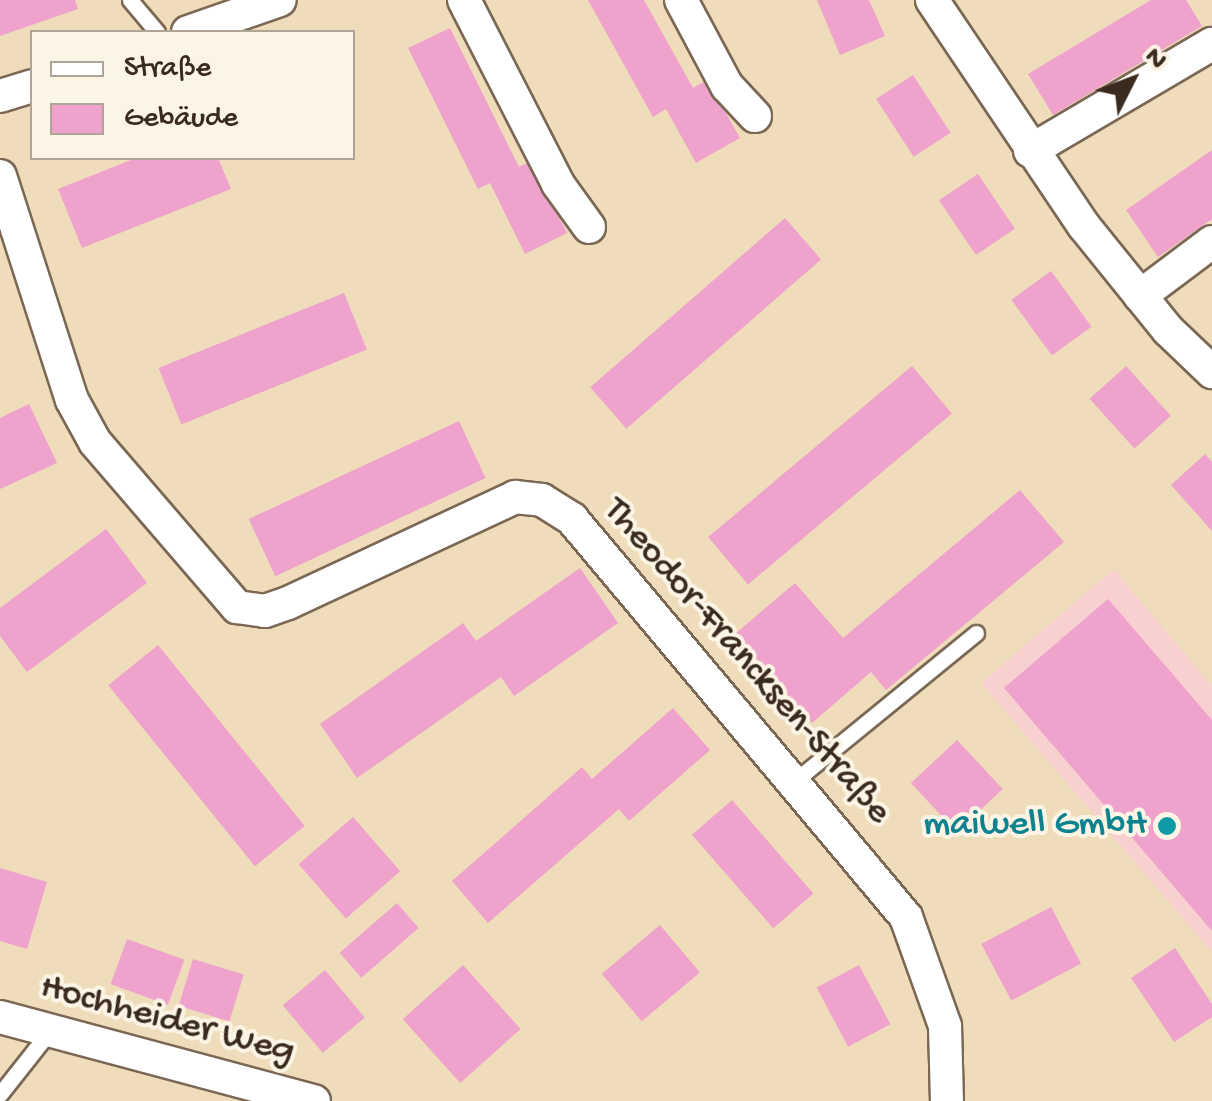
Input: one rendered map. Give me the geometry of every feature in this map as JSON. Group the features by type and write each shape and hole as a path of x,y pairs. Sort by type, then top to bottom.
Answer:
{"street":[{"path":"194,30 280,0"},
{"path":"464,0 558,184 589,227"},
{"path":"682,0 726,86 755,116"},
{"path":"932,0 1030,152 1140,296 1212,372"},
{"path":"1030,152 1212,44"},
{"path":"0,96 30,87"},
{"name":"Theodor-Francksen-Straße","path":"0,176 72,400 120,478 225,598 265,611 503,500 542,500 572,520 872,870 922,948 945,1026 947,1101"},
{"path":"1140,296 1212,242"},
{"name":"Hochheider Weg","path":"0,1017 314,1101"}],"lane":[{"path":"130,0 155,30"},
{"path":"796,780 976,633"},
{"path":"0,1094 49,1032"}],"shaded area":[{"name":"maiwell GmbH","path":"1114,569 1212,686 1212,952 981,683"}],"building":[{"path":"0,0 75,0 78,9 0,36"},
{"path":"588,0 644,0 693,88 707,80 740,138 696,163 666,109 653,117"},
{"path":"817,0 869,0 885,36 840,55"},
{"path":"1151,0 1186,0 1202,26 1053,115 1028,74"},
{"path":"450,28 519,167 531,161 567,233 525,254 490,183 478,189 408,48"},
{"path":"913,75 951,133 914,157 876,99"},
{"path":"1212,150 1212,219 1158,257 1126,210"},
{"path":"131,160 219,160 231,189 82,248 58,189"},
{"path":"978,174 1015,229 976,255 939,200"},
{"path":"785,218 821,260 626,429 590,387"},
{"path":"1051,271 1092,327 1052,356 1011,300"},
{"path":"344,293 367,350 181,424 159,368"},
{"path":"912,366 952,413 748,584 708,537"},
{"path":"1126,366 1171,416 1134,449 1090,399"},
{"path":"29,404 57,463 0,489 0,418"},
{"path":"459,421 486,478 275,576 249,519"},
{"path":"1205,454 1212,462 1212,531 1171,485"},
{"path":"1020,490 1064,542 886,690 871,672 812,723 735,634 795,583 843,638"},
{"path":"106,529 147,583 27,672 0,636 0,608"},
{"path":"580,568 618,623 514,696 501,677 357,778 320,724 463,623 476,641"},
{"name":"maiwell GmbH","path":"1108,599 1212,720 1212,931 1004,688"},
{"path":"158,645 305,826 255,866 108,685"},
{"path":"673,708 710,750 629,821 619,809 488,923 452,881 582,767 592,779"},
{"path":"957,740 1003,789 957,832 911,783"},
{"path":"732,800 813,894 773,928 692,835"},
{"path":"353,817 400,871 346,919 299,864"},
{"path":"0,868 47,882 27,949 0,941"},
{"path":"397,903 419,928 361,978 340,953"},
{"path":"1051,907 1081,964 1011,1001 981,944"},
{"path":"660,925 700,972 642,1021 602,974"},
{"path":"127,939 184,960 168,1005 111,984"},
{"path":"1175,948 1212,1004 1212,1017 1174,1042 1131,978"},
{"path":"193,959 244,974 229,1021 179,1006"},
{"path":"463,965 521,1029 460,1083 403,1019"},
{"path":"859,965 890,1024 848,1047 817,988"},
{"path":"325,970 365,1017 323,1053 283,1005"}],"place":[{"name":"maiwell GmbH","path":"1167,826"}]}
